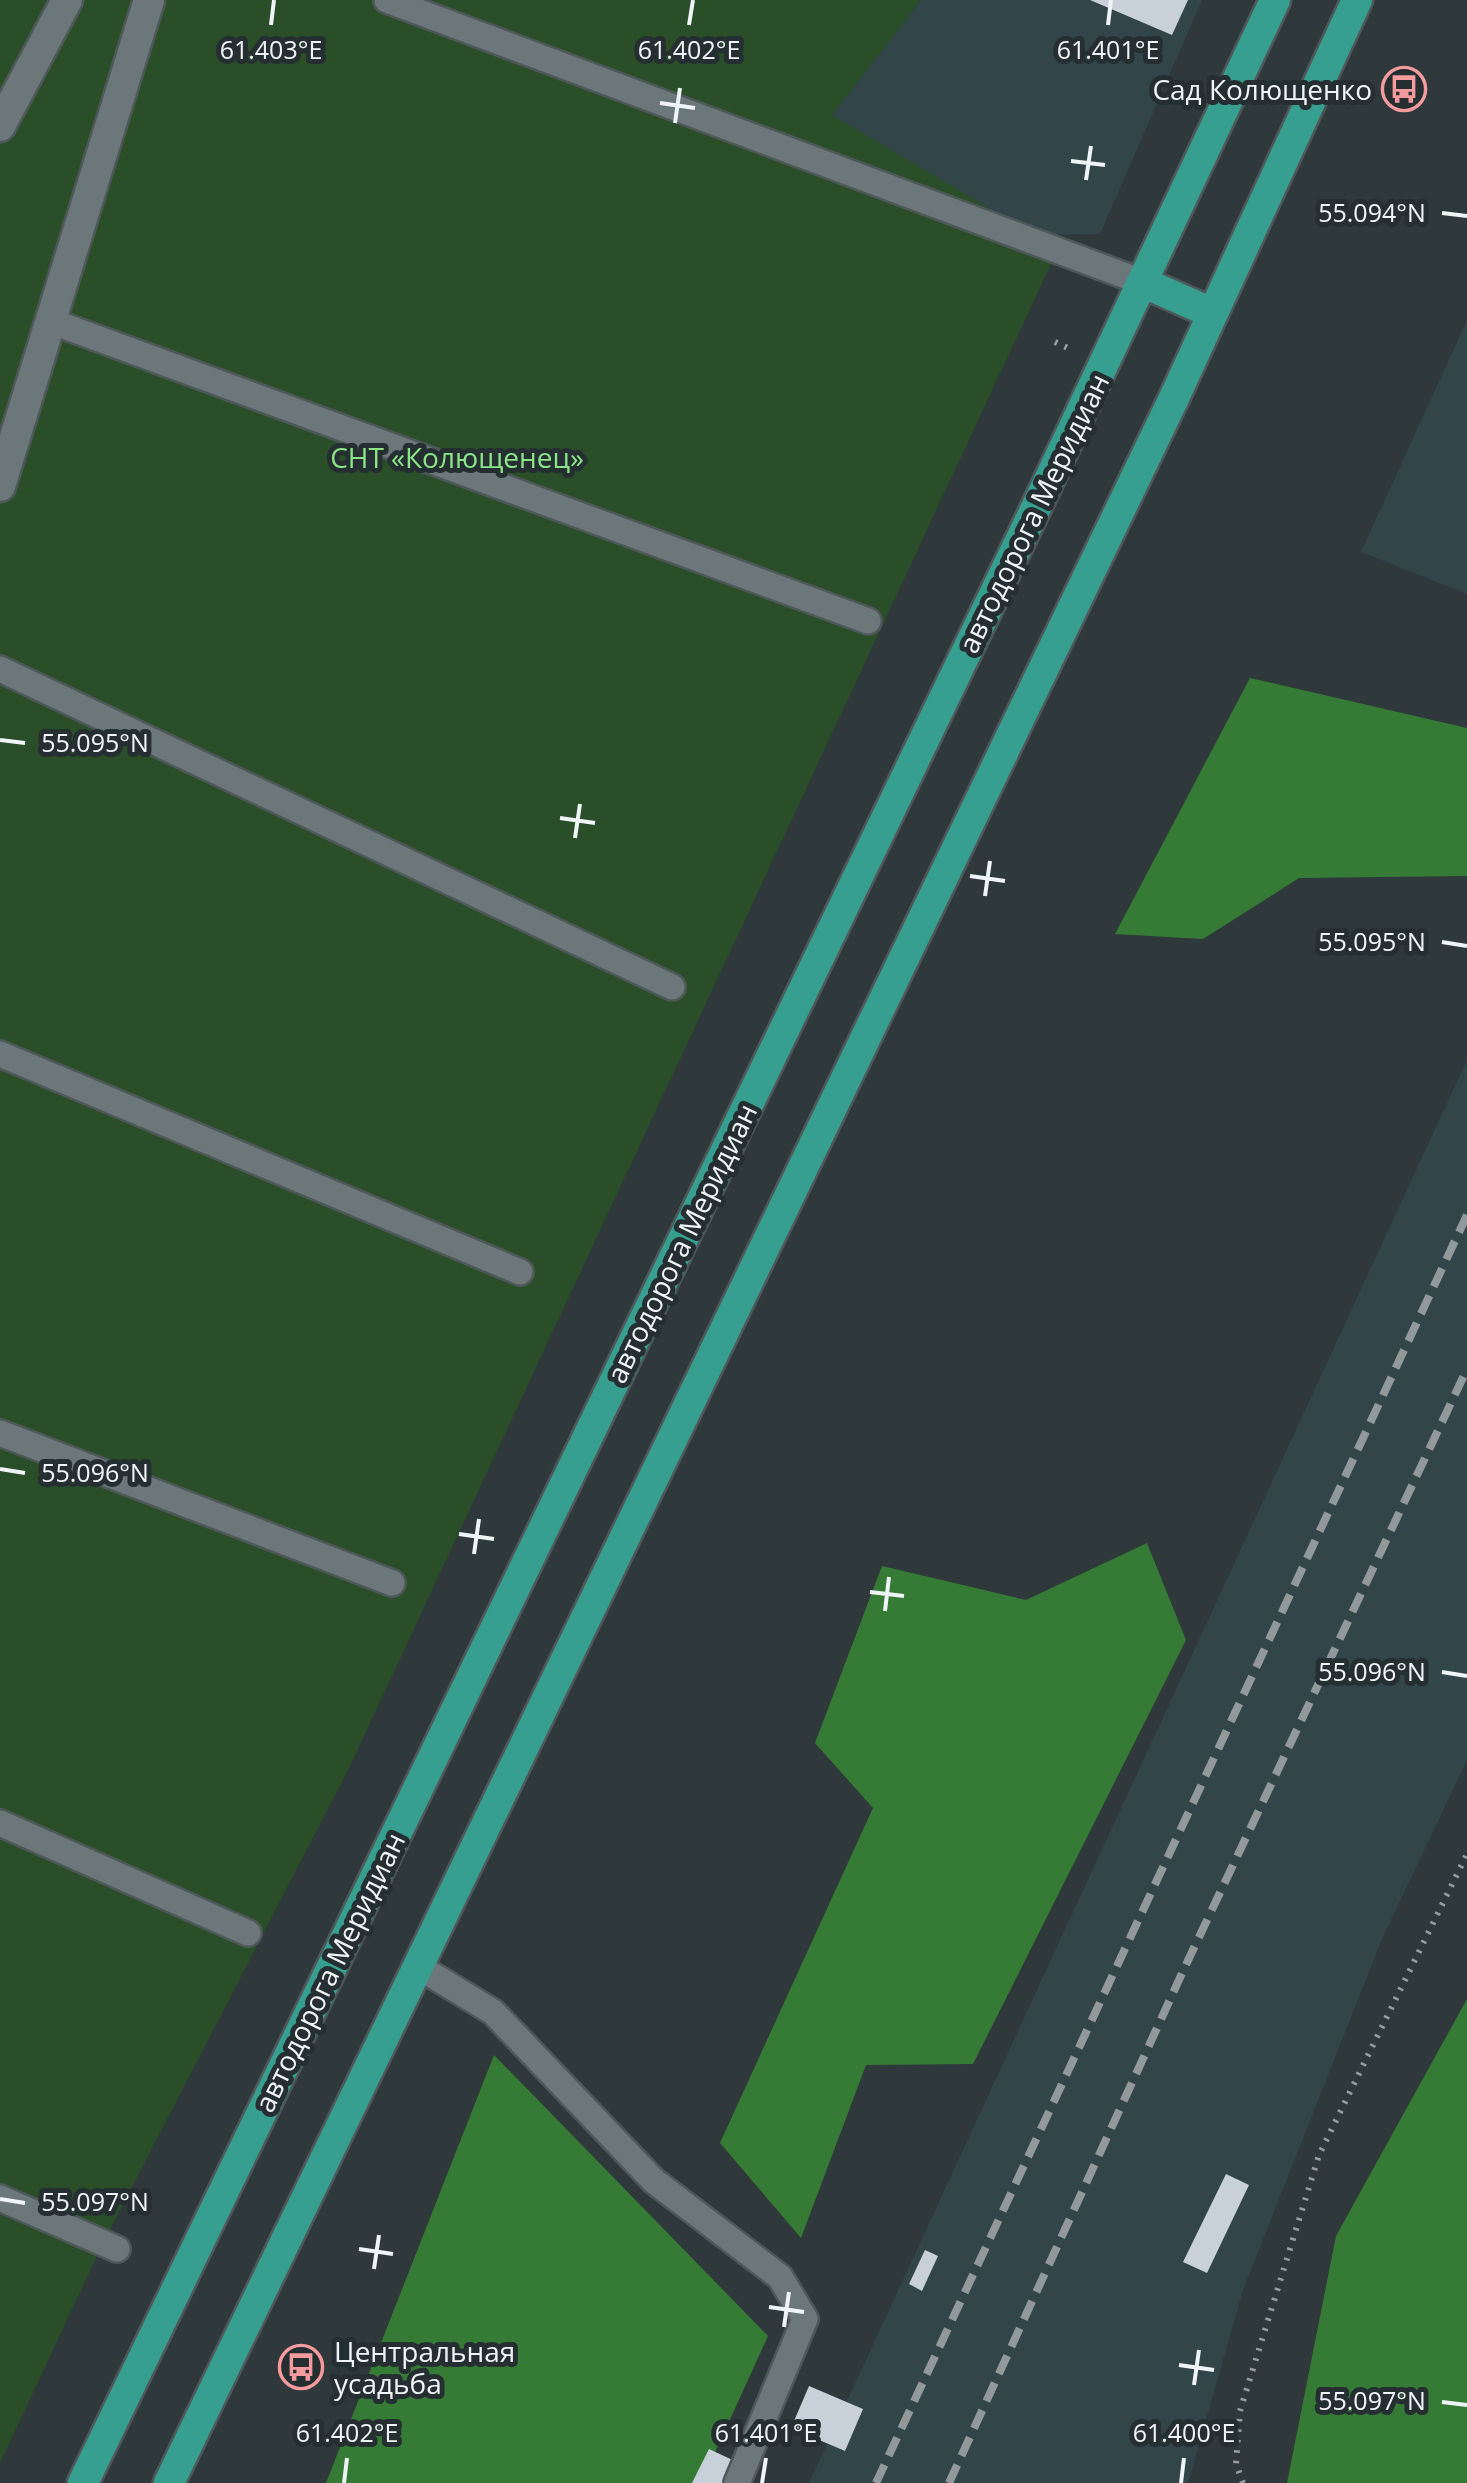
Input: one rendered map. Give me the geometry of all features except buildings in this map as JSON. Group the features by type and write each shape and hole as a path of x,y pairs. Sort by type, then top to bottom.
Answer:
{"main road":[{"name":"автодорога Меридиан","path":"83,2483 1033,514 1275,0"},
{"path":"169,2483 1166,416 1356,0"},
{"path":"1142,282 1212,313"}],"street":[{"path":"0,126 68,0"},
{"path":"0,486 149,0"}],"lane":[{"path":"387,0 1142,282"},
{"path":"53,322 868,621"},
{"path":"0,669 672,986"},
{"path":"0,1054 520,1272"},
{"path":"0,1433 392,1583"},
{"path":"0,1823 248,1933"},
{"path":"418,1968 493,2012 654,2181 780,2276 805,2319 737,2483"},
{"path":"0,2198 118,2249"}],"path":[{"path":"1243,2483 1236,2464 1240,2411 1319,2154 1467,1854"}],"shaded area":[{"path":"921,0 1202,0 1100,234 1034,235 831,115"},
{"path":"1467,320 1467,594 1361,552"},
{"path":"1467,1060 1467,1760 1382,1939 1243,2290 1188,2483 809,2483"}],"green space":[{"name":"СНТ «Колющенец»","path":"0,0 921,0 832,115 1058,249 349,1768 103,2243 0,2463"},
{"path":"1250,678 1467,728 1467,876 1299,878 1203,939 1115,934"},
{"path":"1147,1543 1186,1640 973,2064 866,2065 801,2238 720,2143 873,1808 815,1743 882,1566 1026,1600"},
{"path":"1467,1999 1467,2483 1287,2483 1336,2236"},
{"path":"494,2055 768,2336 701,2483 326,2483"}],"railway":[{"path":"876,2483 1467,1215"},
{"path":"949,2483 1184,1969 1467,1369"}],"place":[{"name":"Сад Колющенко","path":"1404,89"},
{"name":"Центральная усадьба","path":"301,2367"}]}
